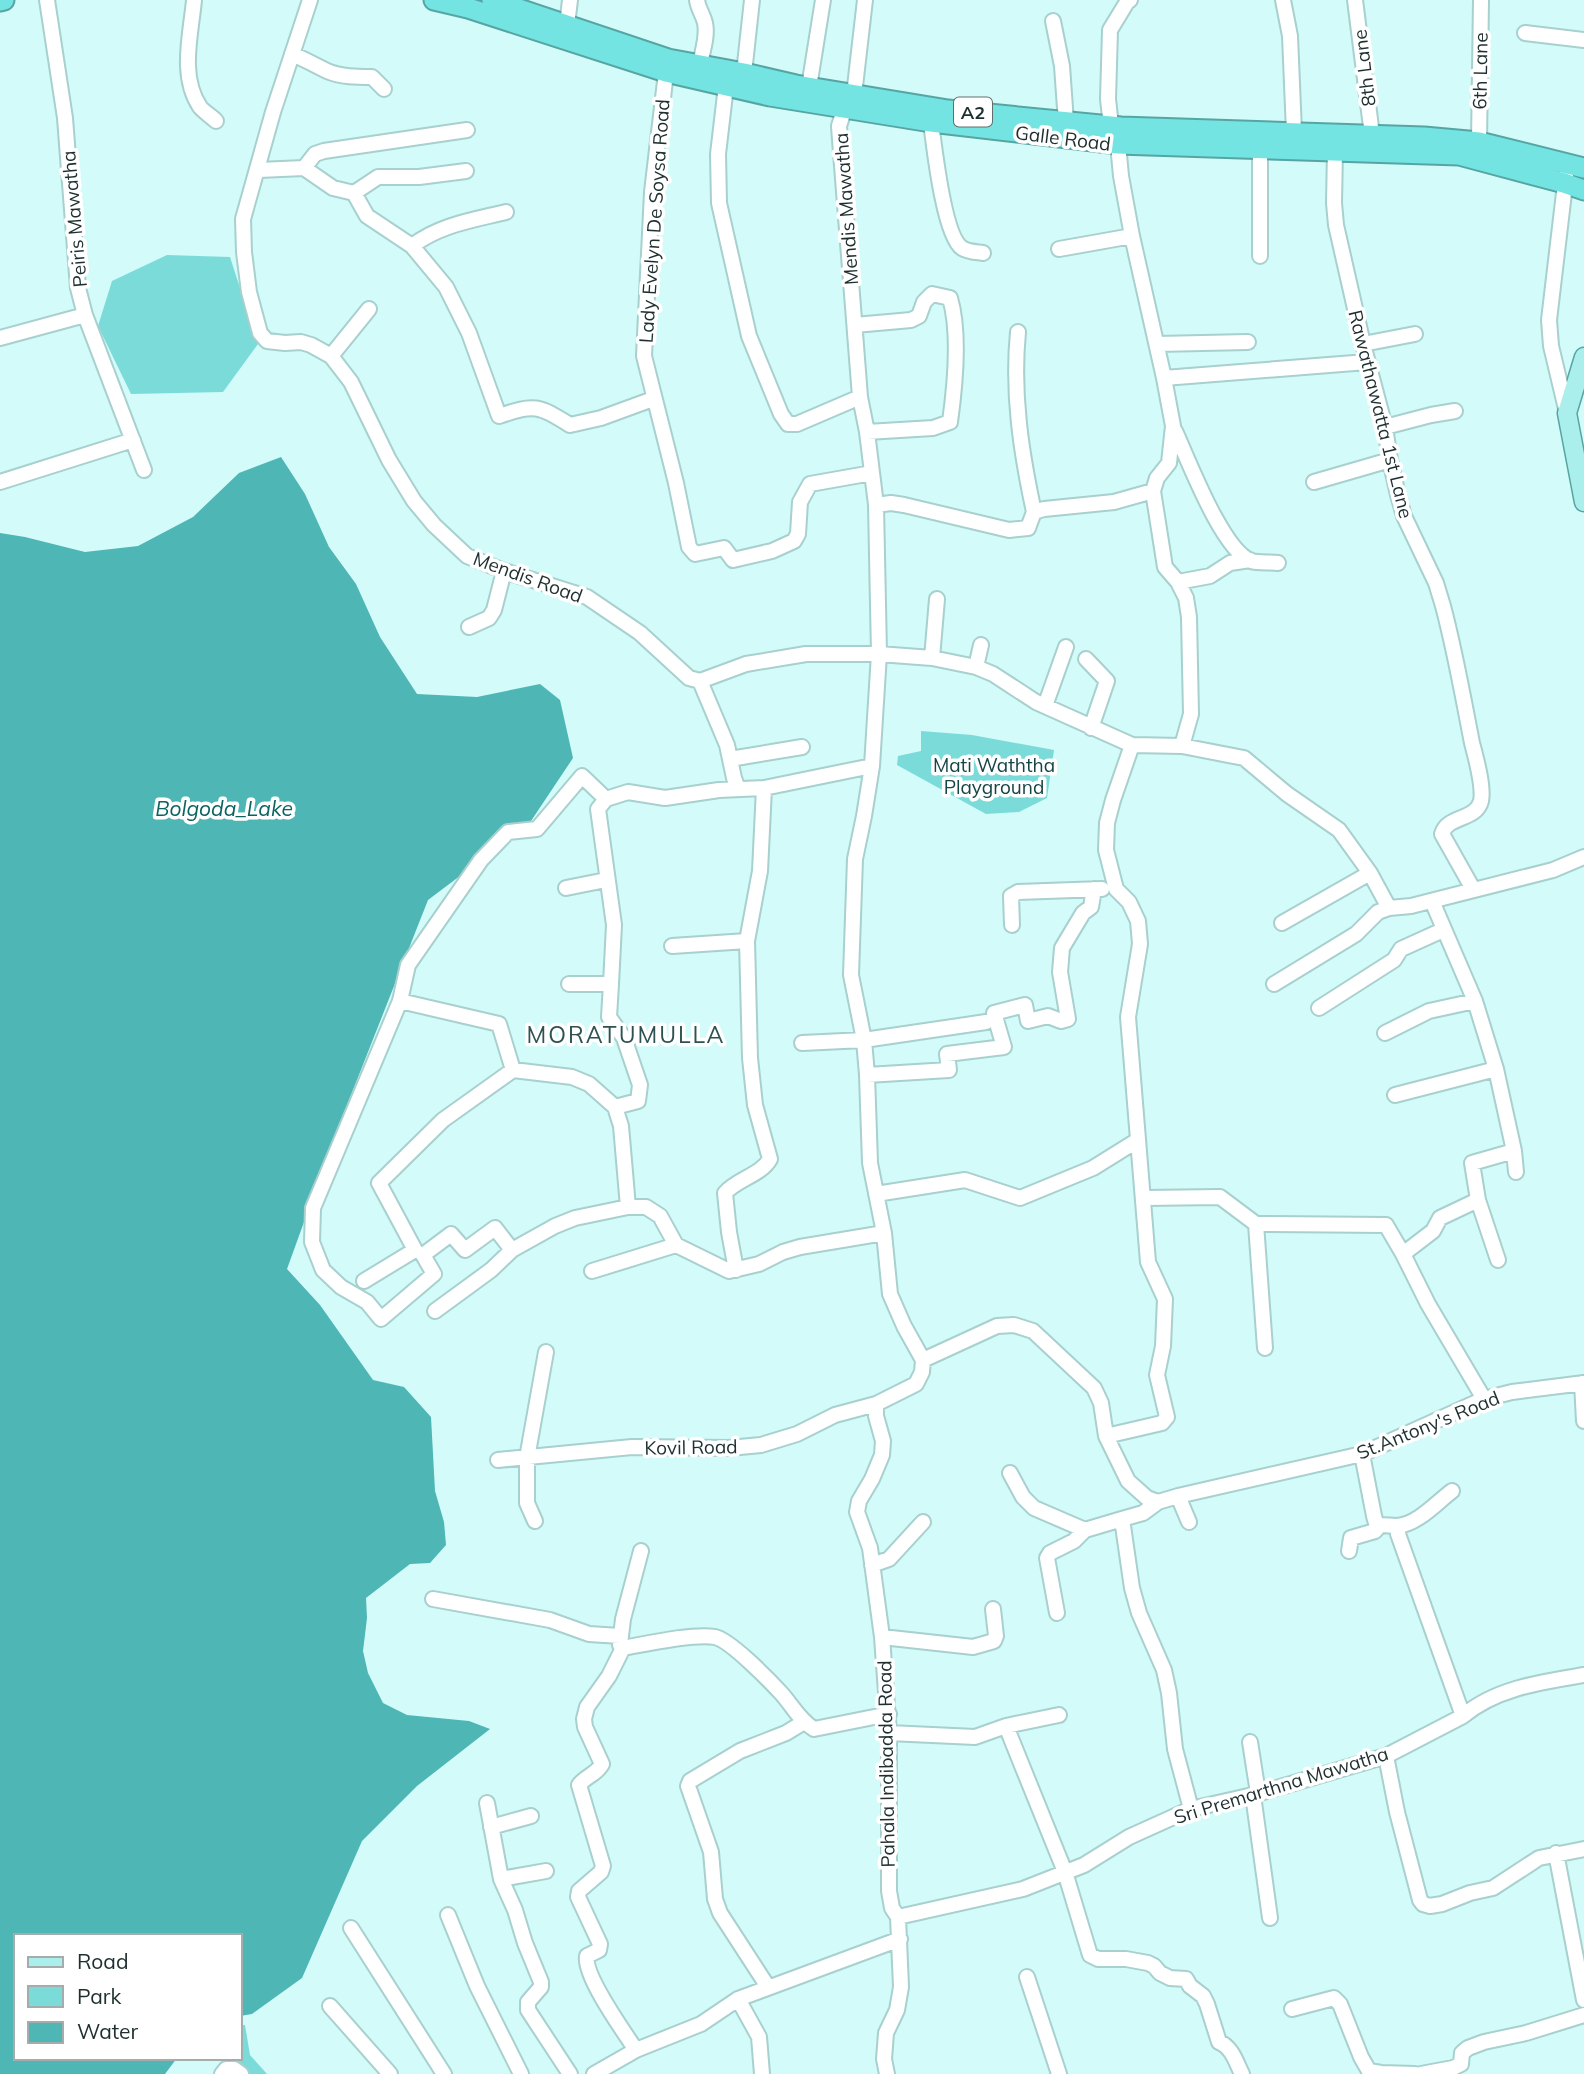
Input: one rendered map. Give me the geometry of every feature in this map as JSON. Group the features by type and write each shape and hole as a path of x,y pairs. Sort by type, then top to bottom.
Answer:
{"highway":[{"name":"Galle Road","path":"434,0 459,4 667,65 699,65 809,87 931,122 1261,149 1459,155 1572,172"},
{"name":"Galle Road","path":"492,0 567,25 726,86 770,96 850,99 1066,122 1114,135 1294,132 1424,136 1479,142 1572,172 1584,190"}],"main road":[{"path":"1584,357 1567,413 1584,502"}],"street":[{"name":"Peiris Mawatha","path":"47,0 65,118 78,288 85,315 144,470"},
{"path":"194,0 187,68 191,91 201,109 216,121"},
{"path":"310,0 273,112 259,170 304,168 333,188 354,193 378,177 419,177 466,171"},
{"path":"567,25 570,0"},
{"path":"697,0 705,20 706,34 699,65"},
{"path":"744,73 752,0"},
{"path":"809,87 822,0"},
{"name":"Mendis Mawatha","path":"865,0 850,99 839,126 860,397 876,505 879,654 872,766 855,859 851,975 864,1040 870,1163 884,1233 890,1294 923,1360"},
{"path":"1130,0 1110,30 1108,99 1132,236 1173,426 1209,508 1231,543 1250,561"},
{"path":"1283,0 1290,36 1294,132"},
{"name":"8th Lane","path":"1355,0 1372,135"},
{"name":"6th Lane","path":"1479,142 1481,0"},
{"path":"1053,21 1062,66 1066,122"},
{"path":"1525,33 1584,40"},
{"path":"292,54 328,71 347,76 372,77 384,89"},
{"name":"Lady Evelyn De Soysa Road","path":"667,65 652,192 644,356 689,547 695,554 724,548 733,560 772,551 794,541 798,534 800,502 810,484 872,473"},
{"path":"726,86 718,155 719,202 749,336 781,414 788,425 797,424 860,397"},
{"path":"931,122 937,169 949,223 957,243 964,249 984,253"},
{"path":"304,168 315,154 324,151 467,130"},
{"path":"1260,256 1261,149"},
{"name":"Rawathawatta 1st Lane","path":"1335,152 1336,225 1367,362 1385,427 1404,516 1436,583 1443,606 1475,754 1481,790 1480,804 1473,813 1447,824 1442,834 1473,889"},
{"name":"Mendis Road","path":"259,170 243,219 249,292 260,333 268,341 301,342 331,356 351,382 389,460 414,501 434,525 467,556 504,571 587,597 640,634 689,678 700,681"},
{"path":"1567,413 1549,320 1572,172"},
{"path":"354,193 367,216 412,246 446,288 469,333 499,416 524,408 544,409 570,425 601,418 653,399"},
{"path":"412,246 439,229 506,212"},
{"path":"1059,249 1132,236"},
{"path":"855,325 911,320 919,316 924,302 932,294 950,298 955,313 950,422 933,428 867,432"},
{"path":"331,356 369,309"},
{"path":"0,338 85,315"},
{"path":"876,505 904,505 1009,530 1028,528 1034,512 1023,460 1017,409 1015,362 1018,332"},
{"path":"1363,344 1415,334"},
{"path":"1157,344 1248,342"},
{"path":"1164,377 1367,362"},
{"path":"1385,427 1455,411"},
{"path":"1173,426 1169,463 1157,478 1153,491 1165,567 1178,582 1186,598 1189,617 1191,713 1182,746"},
{"path":"0,482 133,440"},
{"path":"1314,482 1390,460"},
{"path":"1034,512 1114,502 1153,491"},
{"path":"1178,582 1210,576 1230,564 1250,561 1278,563"},
{"path":"469,627 489,618 494,610 504,571"},
{"path":"932,658 937,599"},
{"path":"976,667 981,645"},
{"path":"1045,706 1066,647"},
{"path":"738,789 723,734 700,681 746,664 806,654 879,654 932,658 976,667 993,674 1045,706 1132,745 1182,746 1244,758 1287,794 1339,830 1370,873 1389,908"},
{"path":"1086,659 1107,681 1091,728"},
{"path":"1106,1436 1162,1423 1167,1417 1157,1375 1163,1346 1165,1299 1148,1262 1128,1017 1140,944 1138,921 1129,902 1116,889 1107,850 1107,823 1112,800 1132,745"},
{"path":"730,760 802,747"},
{"path":"615,1107 638,1101 640,1086 624,1038 609,1017 614,925 598,809 606,799 628,792 665,799 764,788 872,766"},
{"path":"512,1250 495,1228 466,1250 451,1234 423,1255 434,1274 381,1319 367,1302 341,1287 323,1270 312,1242 313,1208 400,1001 408,965 481,860 508,832 537,829 582,776 606,799"},
{"path":"736,1270 725,1193 731,1186 766,1166 770,1159 755,1105 750,1058 747,941 760,872 764,788"},
{"path":"1274,984 1356,934 1378,912 1553,870 1584,857"},
{"path":"1282,923 1370,873"},
{"path":"566,888 606,880"},
{"path":"867,1075 949,1070 947,1054 1004,1047 994,1013 1024,1005 1028,1021 1048,1016 1060,1021 1068,1020 1060,972 1062,948 1083,913 1091,907 1094,889"},
{"path":"1012,925 1011,896 1017,892 1116,889"},
{"path":"1432,901 1475,1001 1496,1069 1516,1172"},
{"path":"1319,1008 1394,960 1401,948 1443,930"},
{"path":"672,946 747,941"},
{"path":"569,984 611,984"},
{"path":"400,1001 499,1024 513,1070"},
{"path":"1385,1033 1429,1011 1475,1001"},
{"path":"802,1043 864,1040 986,1022"},
{"path":"1395,1095 1496,1069"},
{"path":"364,1281 415,1250 379,1183 443,1120 513,1070 572,1077 589,1084 615,1107 621,1126 628,1207"},
{"path":"876,1194 965,1180 1020,1198 1093,1168 1138,1140"},
{"path":"1498,1260 1478,1200 1472,1163 1514,1151"},
{"path":"1144,1198 1220,1197 1256,1224 1386,1225 1428,1304 1484,1399"},
{"path":"1403,1254 1433,1231 1440,1218 1478,1200"},
{"path":"435,1311 491,1270 512,1250 555,1226 575,1218 628,1207 646,1207 660,1216 676,1245 729,1271 759,1264 800,1247 884,1233"},
{"path":"1256,1224 1265,1348"},
{"path":"592,1271 676,1245"},
{"path":"876,1404 916,1384 922,1371 923,1360 997,1326 1014,1325 1033,1331 1094,1388 1101,1403 1106,1436 1128,1481 1147,1497 1158,1502"},
{"path":"535,1521 527,1503 527,1458 546,1352"},
{"path":"1583,1383 1584,1421"},
{"name":"St.Antony's Road","path":"1178,1496 1362,1454 1484,1399 1512,1392 1583,1383"},
{"name":"Kovil Road","path":"498,1460 632,1447 729,1448 761,1445 797,1434 835,1415 876,1404"},
{"name":"Pahala Indibadda Road","path":"876,1404 876,1416 883,1441 882,1455 859,1501 857,1512 870,1548 889,1714 889,1891 892,1908 898,1917 901,1987 897,2010 886,2033 884,2059 887,2074"},
{"path":"1362,1454 1374,1516 1376,1523 1380,1525 1399,1526 1424,1513 1452,1491"},
{"path":"1010,1473 1023,1497 1034,1508 1084,1530"},
{"path":"1057,1613 1047,1558 1050,1553 1074,1541 1084,1530 1143,1513 1158,1502 1178,1496 1189,1522"},
{"path":"1122,1519 1132,1588 1139,1613 1164,1670 1175,1749 1191,1809"},
{"path":"872,1565 889,1559 923,1522"},
{"path":"1349,1551 1351,1538 1375,1531 1380,1525"},
{"path":"1399,1526 1398,1534 1462,1716"},
{"path":"636,2050 612,2015 588,1971 586,1962 587,1956 599,1950 600,1944 578,1897 579,1891 601,1872 603,1866 579,1785 598,1771 602,1764 584,1719 587,1707 609,1676 622,1642 641,1551"},
{"path":"433,1600 550,1620 622,1642 715,1637 748,1661 773,1685 804,1722 814,1729 889,1714"},
{"path":"882,1637 973,1647 994,1641 996,1636 993,1609"},
{"name":"Sri Premarthna Mawatha","path":"898,1917 1023,1889 1084,1865 1129,1837 1191,1809 1256,1794 1385,1756 1509,1690 1584,1675"},
{"path":"889,1733 975,1737 1006,1726 1059,1715"},
{"path":"768,1987 720,1913 715,1899 711,1852 688,1786 690,1781 740,1751 786,1733 804,1722"},
{"path":"1006,1726 1065,1872 1090,1955 1098,1959 1126,1959 1148,1963 1170,1978 1186,1979 1203,1996 1219,2042 1230,2050 1241,2074"},
{"path":"1250,1742 1259,1852 1270,1918"},
{"path":"1385,1756 1397,1812 1423,1904 1442,1904 1470,1893 1493,1888 1539,1858 1584,1849"},
{"path":"487,1803 501,1879 541,1982 541,1987 528,2002 528,2010 570,2074"},
{"path":"491,1827 531,1816"},
{"path":"1556,1853 1584,2000"},
{"path":"501,1879 546,1871"},
{"path":"448,1915 477,1986 521,2074"},
{"path":"351,1928 444,2074"},
{"path":"594,2074 636,2050 701,2024 738,1999 900,1939"},
{"path":"1027,1977 1059,2074"},
{"path":"1292,2009 1334,1998 1340,2004 1369,2071 1415,2074"},
{"path":"738,1999 759,2037 762,2074"},
{"path":"330,2006 390,2074"},
{"path":"1421,2074 1461,2064 1462,2053 1476,2045 1584,2015"},
{"path":"222,2074 226,2069 234,2069 241,2074"}],"green space":[{"path":"167,255 230,257 258,344 223,392 131,394 98,326 112,281"},
{"name":"Mati Waththa Playground","path":"921,731 972,735 1054,750 1047,798 1019,812 986,814 897,765 898,756 921,751"},
{"path":"242,2025 245,2025 250,2055 267,2074 249,2074 236,2060 242,2060"}],"water":[{"name":"Bolgoda_Lake","path":"281,457 305,494 329,547 356,584 380,637 417,694 477,697 540,684 560,700 573,758 529,824 428,900 338,1128 287,1269 320,1305 373,1380 404,1387 431,1417 435,1491 444,1522 446,1545 430,1563 410,1564 366,1598 367,1618 363,1651 368,1673 383,1703 407,1715 469,1721 490,1729 417,1786 362,1841 302,1978 252,2014 242,2016 242,1934 14,1934 14,2060 176,2060 165,2074 0,2074 0,533 85,552 138,546 193,517 239,473"}],"district":[{"name":"MORATUMULLA","path":"626,1034"}]}
